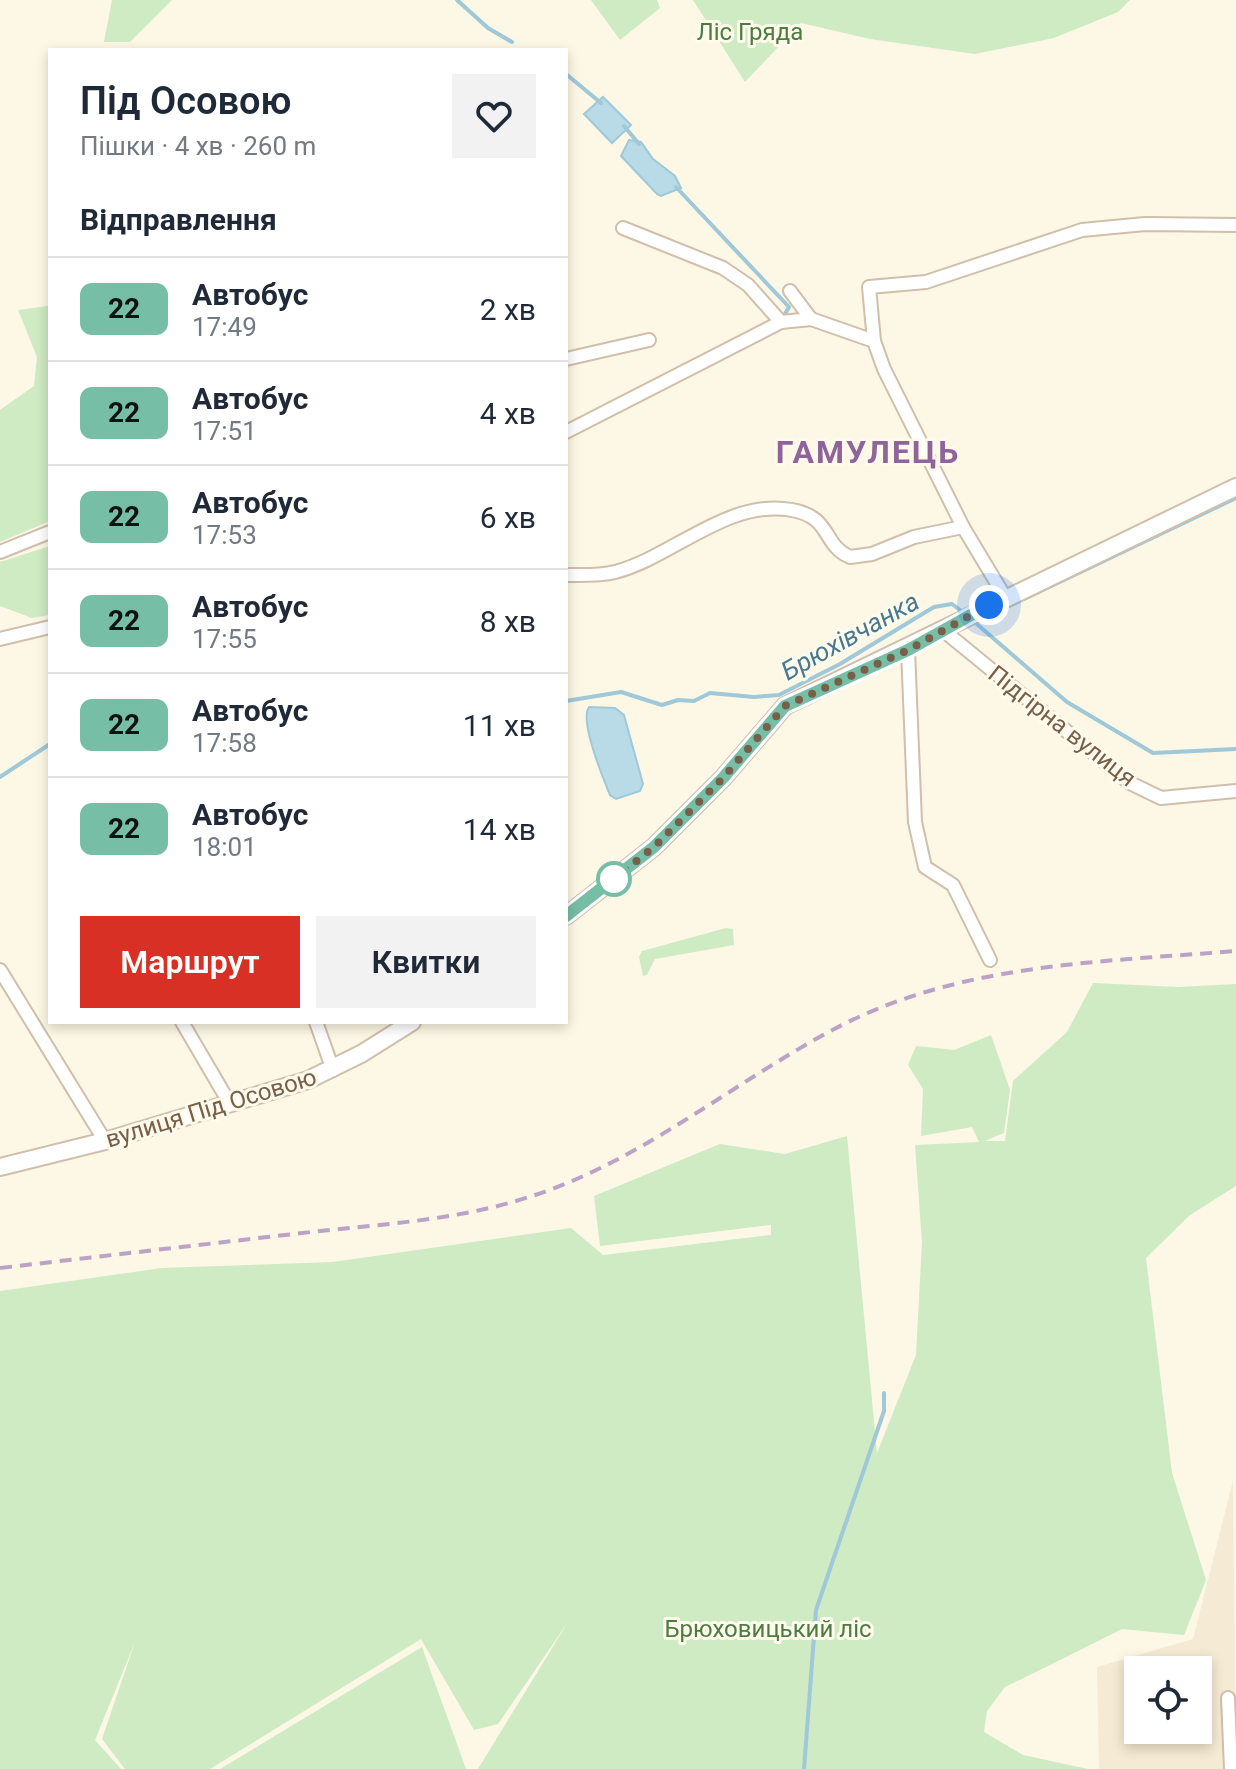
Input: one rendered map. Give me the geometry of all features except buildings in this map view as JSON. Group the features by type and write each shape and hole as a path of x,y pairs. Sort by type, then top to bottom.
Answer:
{"street":[{"path":"1005,597 963,527 884,369 874,341 869,287 926,282 1082,230 1145,224 1236,225"},
{"path":"623,228 723,268 748,285 781,322"},
{"path":"790,291 811,319"},
{"path":"568,431 781,322 811,319 874,341"},
{"path":"568,359 649,340"},
{"path":"568,914 654,847 723,778 785,706 908,650 1005,597 1236,487"},
{"path":"568,575 615,572 712,526 752,512 791,509 818,520 834,547 850,557 872,554 914,537 963,527"},
{"path":"0,552 48,533"},
{"path":"0,639 48,627"},
{"name":"Підгірна вулиця","path":"951,628 1130,783 1161,798 1236,791"},
{"path":"908,650 915,822 925,867 953,885 990,960"},
{"path":"0,970 105,1141"},
{"path":"183,1024 230,1104"},
{"path":"317,1024 333,1070"},
{"name":"вулиця Під Осовою","path":"0,1167 105,1141 333,1070 409,1024"},
{"path":"1228,1698 1231,1769"}],"shaded area":[{"path":"1233,1481 1236,1769 1099,1769 1097,1667 1124,1659 1124,1744 1212,1744 1212,1656 1135,1656 1193,1639"}],"green space":[{"path":"112,0 172,0 130,42 104,42"},
{"name":"Ліс Гряда","path":"591,0 657,0 660,8 620,40"},
{"name":"Ліс Гряда","path":"693,0 1130,0 1118,12 1054,38 975,54 870,39 801,23 745,82"},
{"path":"48,306 48,522 0,542 0,410 34,386 37,357 18,310"},
{"path":"48,547 48,615 32,618 0,606 0,562"},
{"path":"726,928 733,929 734,945 655,959 647,975 643,976 639,957 642,951"},
{"name":"Брюховицький ліс","path":"1093,983 1178,987 1236,984 1236,1186 1190,1215 1146,1258 1172,1473 1206,1580 1184,1635 1122,1629 1005,1687 987,1711 984,1732 1023,1755 1088,1769 478,1769 568,1622 498,1724 474,1730 421,1639 210,1769 125,1769 102,1739 135,1642 95,1740 121,1769 0,1769 0,1291 162,1268 333,1262 571,1228 603,1255 771,1235 771,1225 600,1246 594,1196 720,1144 785,1154 847,1136 877,1453 916,1355 922,1242 915,1145 979,1142 972,1127 921,1136 923,1089 908,1065 916,1046 954,1050 991,1035 1010,1090 1004,1133 985,1141 1005,1141 1013,1081 1067,1032"},
{"path":"422,1647 466,1769 220,1769"}],"water":[{"path":"603,97 631,125 612,143 584,114"},
{"path":"629,140 641,142 653,159 675,176 681,188 661,196 657,194 621,156"},
{"path":"589,707 615,708 624,715 643,784 640,791 616,799 610,795 589,736"}],"waterway":[{"path":"457,0 488,28 512,42"},
{"path":"568,76 601,103"},
{"path":"624,126 639,144"},
{"path":"676,187 789,307 785,314"},
{"path":"1024,599 1236,498"},
{"name":"Брюхівчанка","path":"568,701 621,692 662,705 678,700 694,701 710,693 754,697 779,695 840,664 934,607 952,604 964,613"},
{"name":"Брюхівчанка","path":"971,619 1067,702 1153,753 1236,749"},
{"name":"Брюхівчанка","path":"0,777 48,745"},
{"path":"804,1769 816,1610 884,1411 884,1393"}],"railway":[{"path":"0,1268 421,1220 503,1205 571,1181 612,1162 803,1047 889,1004 985,977 1035,969 1236,951"}],"bus line":[{"name":"22","path":"568,914 654,847 723,778 785,706 817,688 908,650 989,605"}],"district":[{"name":"ГАМУЛЕЦЬ","path":"868,452"}],"route":[{"path":"614,879 654,847 723,778 785,706 817,688 908,650 989,605"}]}
